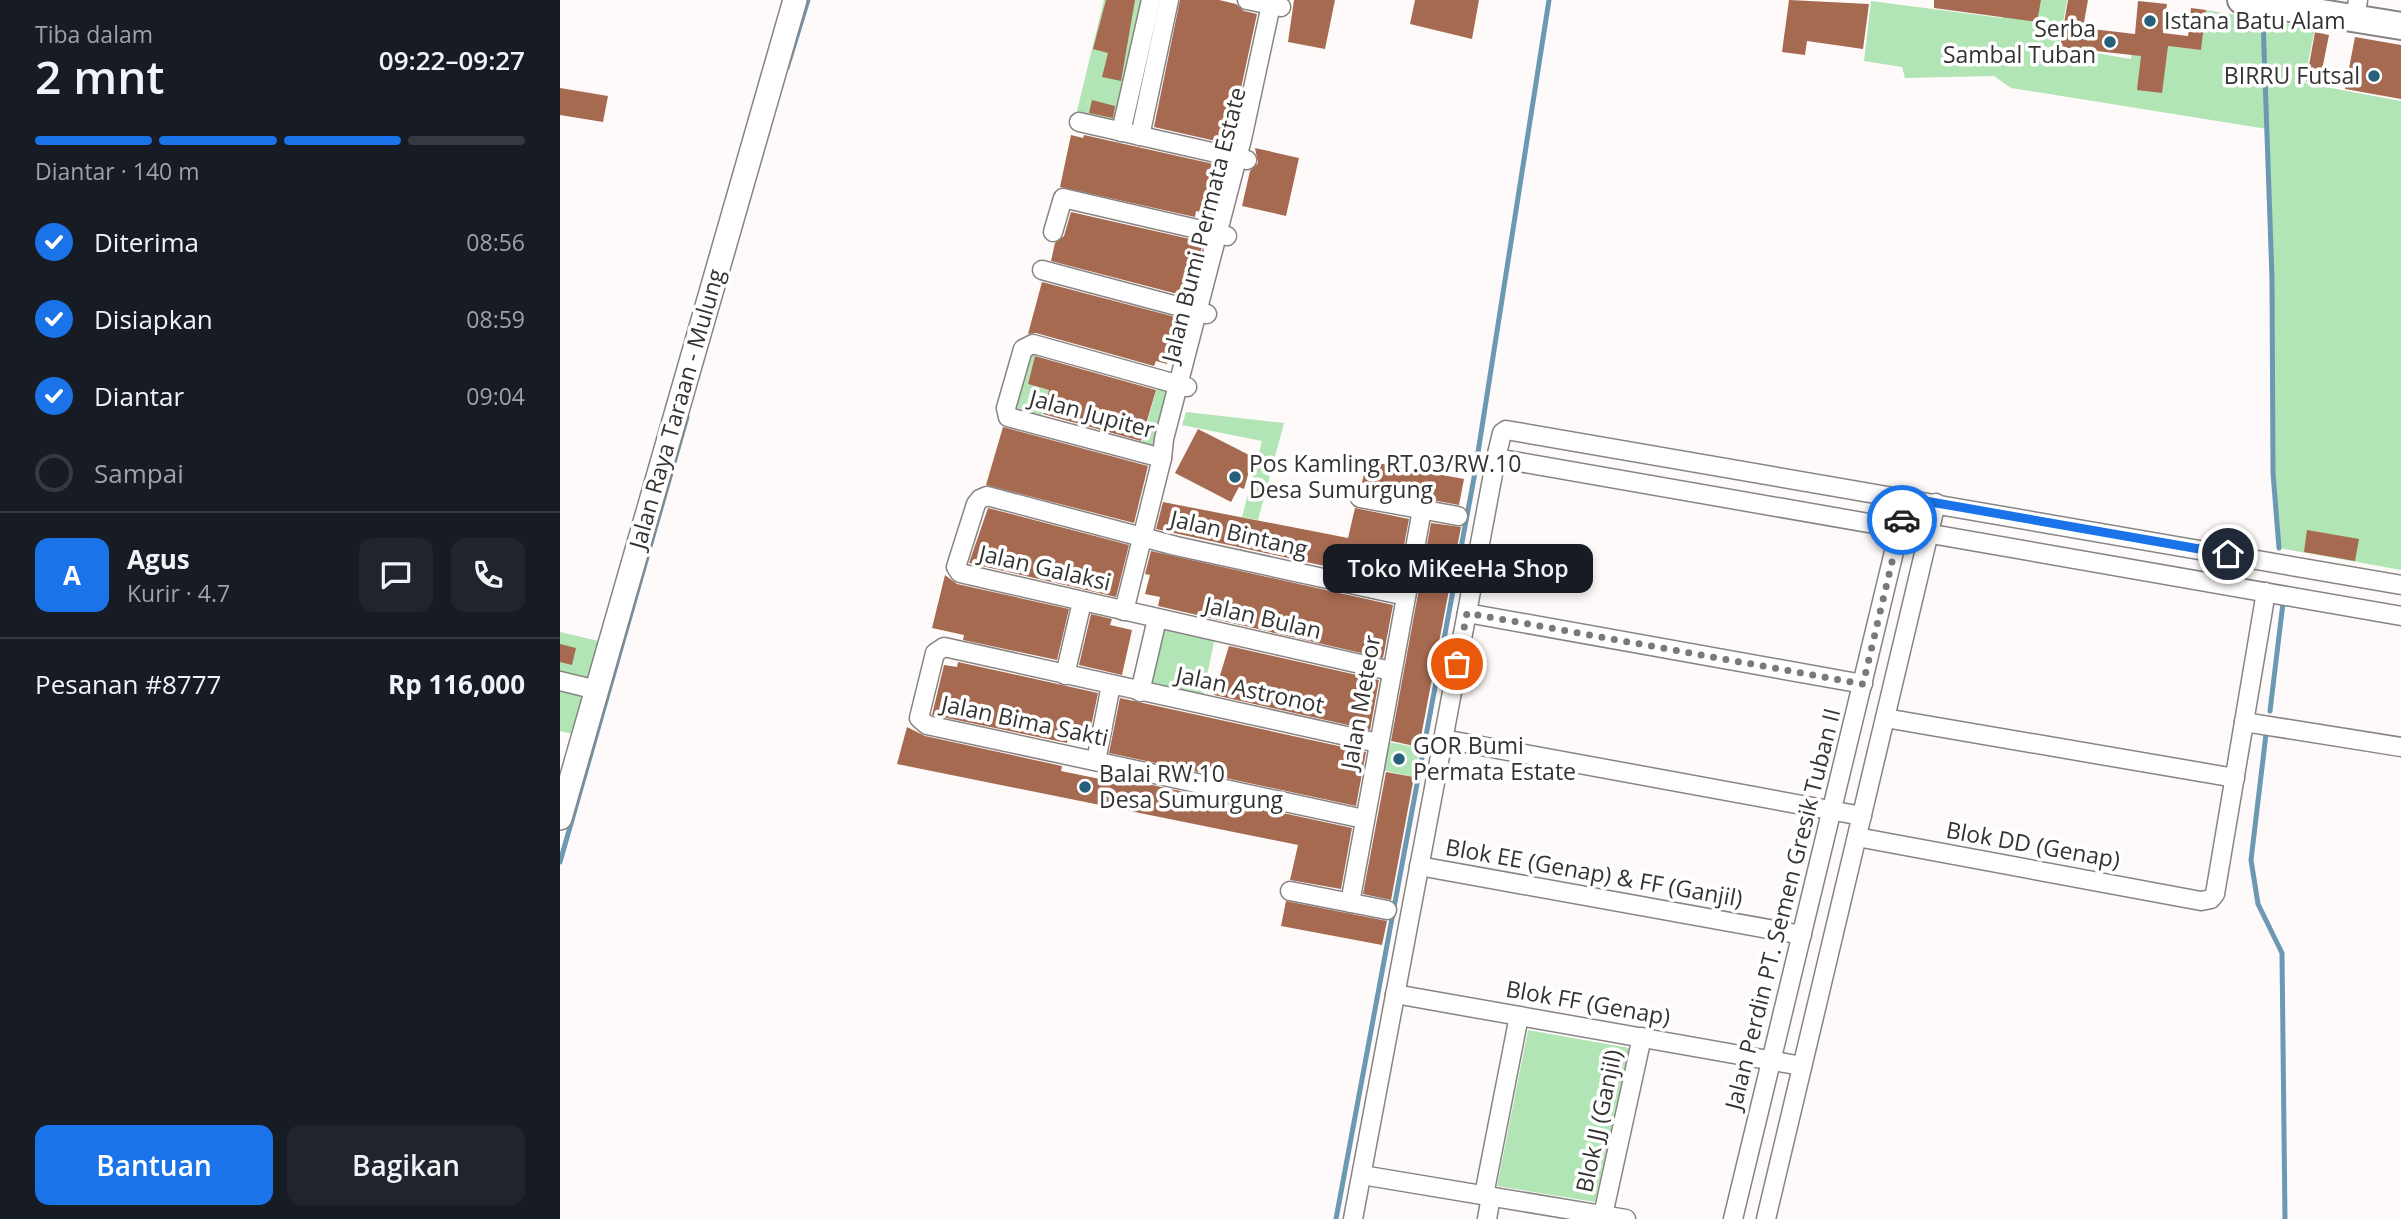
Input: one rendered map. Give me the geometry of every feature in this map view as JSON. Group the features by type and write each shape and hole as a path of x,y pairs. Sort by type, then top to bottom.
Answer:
{"main road":[{"path":"2241,0 2357,10 2401,26"}],"street":[{"name":"Jalan Raya Taraan - Mulung","path":"560,818 794,0"},
{"path":"1121,132 1151,0"},
{"path":"1140,136 1169,0"},
{"path":"1247,0 1277,3"},
{"name":"Jalan Bumi Permata Estate","path":"1124,611 1242,159 1277,3"},
{"path":"1079,122 1242,159"},
{"path":"1053,232 1063,198 1222,235"},
{"path":"1042,270 1202,313"},
{"name":"Jalan Jupiter","path":"1162,458 1008,417 1006,408 1014,378 1023,349 1030,344 1183,386"},
{"path":"1353,1219 1502,433 1512,428 2401,585"},
{"path":"1496,458 2401,616"},
{"path":"1684,491 1690,460"},
{"name":"Jalan Bintang","path":"967,531 979,500 987,496 1177,546 1406,596"},
{"path":"1360,498 1458,516"},
{"name":"Jalan Perdin PT. Semen Gresik Tuban II","path":"1733,1219 1908,498"},
{"path":"1766,1219 1936,503"},
{"name":"Jalan Meteor","path":"1350,903 1422,510"},
{"name":"Jalan Galaksi","path":"967,531 956,567 957,572 1124,611"},
{"path":"2196,580 2202,550"},
{"path":"2378,612 2383,582"},
{"path":"1885,718 2235,778 2266,592"},
{"path":"1065,674 1082,602"},
{"name":"Jalan Bulan","path":"1124,611 1391,671"},
{"path":"1467,613 1863,684"},
{"path":"1140,692 1157,619"},
{"name":"Jalan Astronot","path":"927,684 935,653 942,647 1378,743"},
{"path":"560,681 597,690"},
{"name":"Jalan Bima Sakti","path":"927,684 919,718 924,724 1364,819"},
{"path":"1096,761 1111,685"},
{"path":"2244,722 2401,747"},
{"path":"1443,739 1861,816"},
{"name":"Blok DD (Genap)","path":"1857,838 2208,901 2215,894 2235,778"},
{"name":"Blok EE (Genap) & FF (Ganjil)","path":"1419,866 1802,936"},
{"path":"1290,891 1387,910"},
{"name":"Blok FF (Genap)","path":"1395,994 1802,1066"},
{"path":"1487,1219 1487,1196 1519,1016"},
{"name":"Blok JJ (Ganjil)","path":"1604,1215 1642,1037"},
{"path":"1362,1175 1626,1219"}],"green space":[{"path":"1104,0 1144,0 1117,124 1076,115"},
{"path":"2006,0 2067,0 2059,47 2131,59 2133,42 2201,50 2206,10 2315,28 2304,83 2401,101 2401,570 2279,548 2271,391 2267,129 2011,88 1994,76 1905,78 1902,67 1864,61 1871,1 2002,18"},
{"path":"1027,350 1036,352 1028,384 1049,390 1041,418 1011,410"},
{"path":"1157,387 1171,390 1155,449 1141,445"},
{"path":"1186,412 1284,423 1258,520 1242,517 1262,441 1182,425"},
{"path":"1161,624 1215,637 1202,700 1146,688"},
{"path":"560,632 603,642 576,735 560,731"},
{"name":"GOR Bumi Permata Estate","path":"1383,741 1420,748 1414,777 1377,769"},
{"path":"1528,1030 1629,1048 1595,1202 1497,1186"}],"building":[{"path":"1106,0 1135,0 1121,81 1102,77 1108,53 1093,49"},
{"path":"1180,0 1219,0 1236,4 1244,11 1257,14 1229,144 1154,127"},
{"path":"1294,0 1335,0 1325,49 1288,42"},
{"path":"1415,0 1479,0 1472,39 1410,24"},
{"path":"1789,0 1869,4 1863,49 1807,41 1805,55 1782,52"},
{"path":"1934,0 2041,0 2037,22 1934,8"},
{"path":"2068,0 2088,0 2083,28 2135,34 2138,1 2167,4 2163,33 2188,36 2191,8 2206,10 2201,50 2168,46 2162,93 2137,90 2141,56 2060,47"},
{"path":"2315,32 2329,35 2319,85 2306,82"},
{"name":"BIRRU Futsal","path":"2355,37 2401,45 2401,99 2345,89"},
{"path":"560,88 608,96 603,122 560,115"},
{"path":"1092,100 1115,106 1113,118 1089,113"},
{"path":"1071,135 1083,138 1084,135 1218,165 1214,183 1218,185 1211,215 1196,211 1195,217 1060,187"},
{"path":"1255,148 1299,158 1286,216 1242,206 1250,171 1258,163"},
{"path":"1071,212 1190,239 1189,244 1202,247 1189,297 1051,261 1055,243 1064,236"},
{"path":"1042,282 1183,319 1180,334 1175,332 1167,364 1156,361 1154,366 1036,333 1028,334"},
{"path":"1035,356 1156,390 1141,441 1043,414 1049,390 1028,384"},
{"path":"1003,427 1148,466 1134,523 986,485"},
{"path":"1198,429 1253,457 1244,489 1239,487 1231,502 1175,473"},
{"path":"1367,461 1464,479 1459,505 1361,487"},
{"path":"1163,502 1348,538 1355,508 1409,519 1397,582 1156,529"},
{"path":"988,508 1129,545 1116,597 969,563"},
{"path":"1431,523 1461,527 1419,747 1391,741"},
{"path":"2307,530 2359,539 2355,561 2304,552"},
{"path":"1151,551 1393,605 1383,658 1158,606 1160,597 1145,594 1150,575 1145,574"},
{"path":"945,575 957,584 1069,609 1057,660 963,640 964,635 932,628"},
{"path":"1091,614 1112,619 1110,625 1132,630 1122,675 1079,665"},
{"path":"560,644 576,648 572,665 560,662"},
{"path":"1229,646 1379,680 1370,730 1214,695"},
{"path":"958,662 1098,693 1088,741 1068,737 1067,743 932,715 944,665 957,667"},
{"path":"1120,698 1366,752 1356,806 1109,753"},
{"path":"907,727 925,736 1062,766 1061,771 1100,779 1101,774 1352,828 1341,889 1290,880 1298,845 897,764"},
{"path":"1386,772 1414,777 1391,900 1363,894"},
{"path":"1286,901 1387,921 1382,945 1281,926"}],"waterway":[{"path":"787,68 808,0"},
{"path":"1336,1219 1474,478 1549,0"},
{"path":"2263,20 2272,278 2273,473 2279,548"},
{"path":"560,862 687,417"},
{"path":"2270,711 2283,603"},
{"path":"2266,734 2251,860 2258,904 2282,953 2285,1219"}],"way so far":[{"path":"1457,664 1467,613 1863,684 1902,520"}],"place":[{"name":"Istana Batu Alam","path":"2150,21"},
{"name":"Serba Sambal Tuban","path":"2110,42"},
{"name":"BIRRU Futsal","path":"2374,76"},
{"name":"Pos Kamling RT.03/RW.10 Desa Sumurgung","path":"1235,477"},
{"name":"Toko MiKeeHa Shop","path":"1457,664"},
{"name":"GOR Bumi Permata Estate","path":"1399,759"},
{"name":"Balai RW.10 Desa Sumurgung","path":"1085,787"}],"route":[{"path":"1902,520 1908,498 2228,554"}]}
